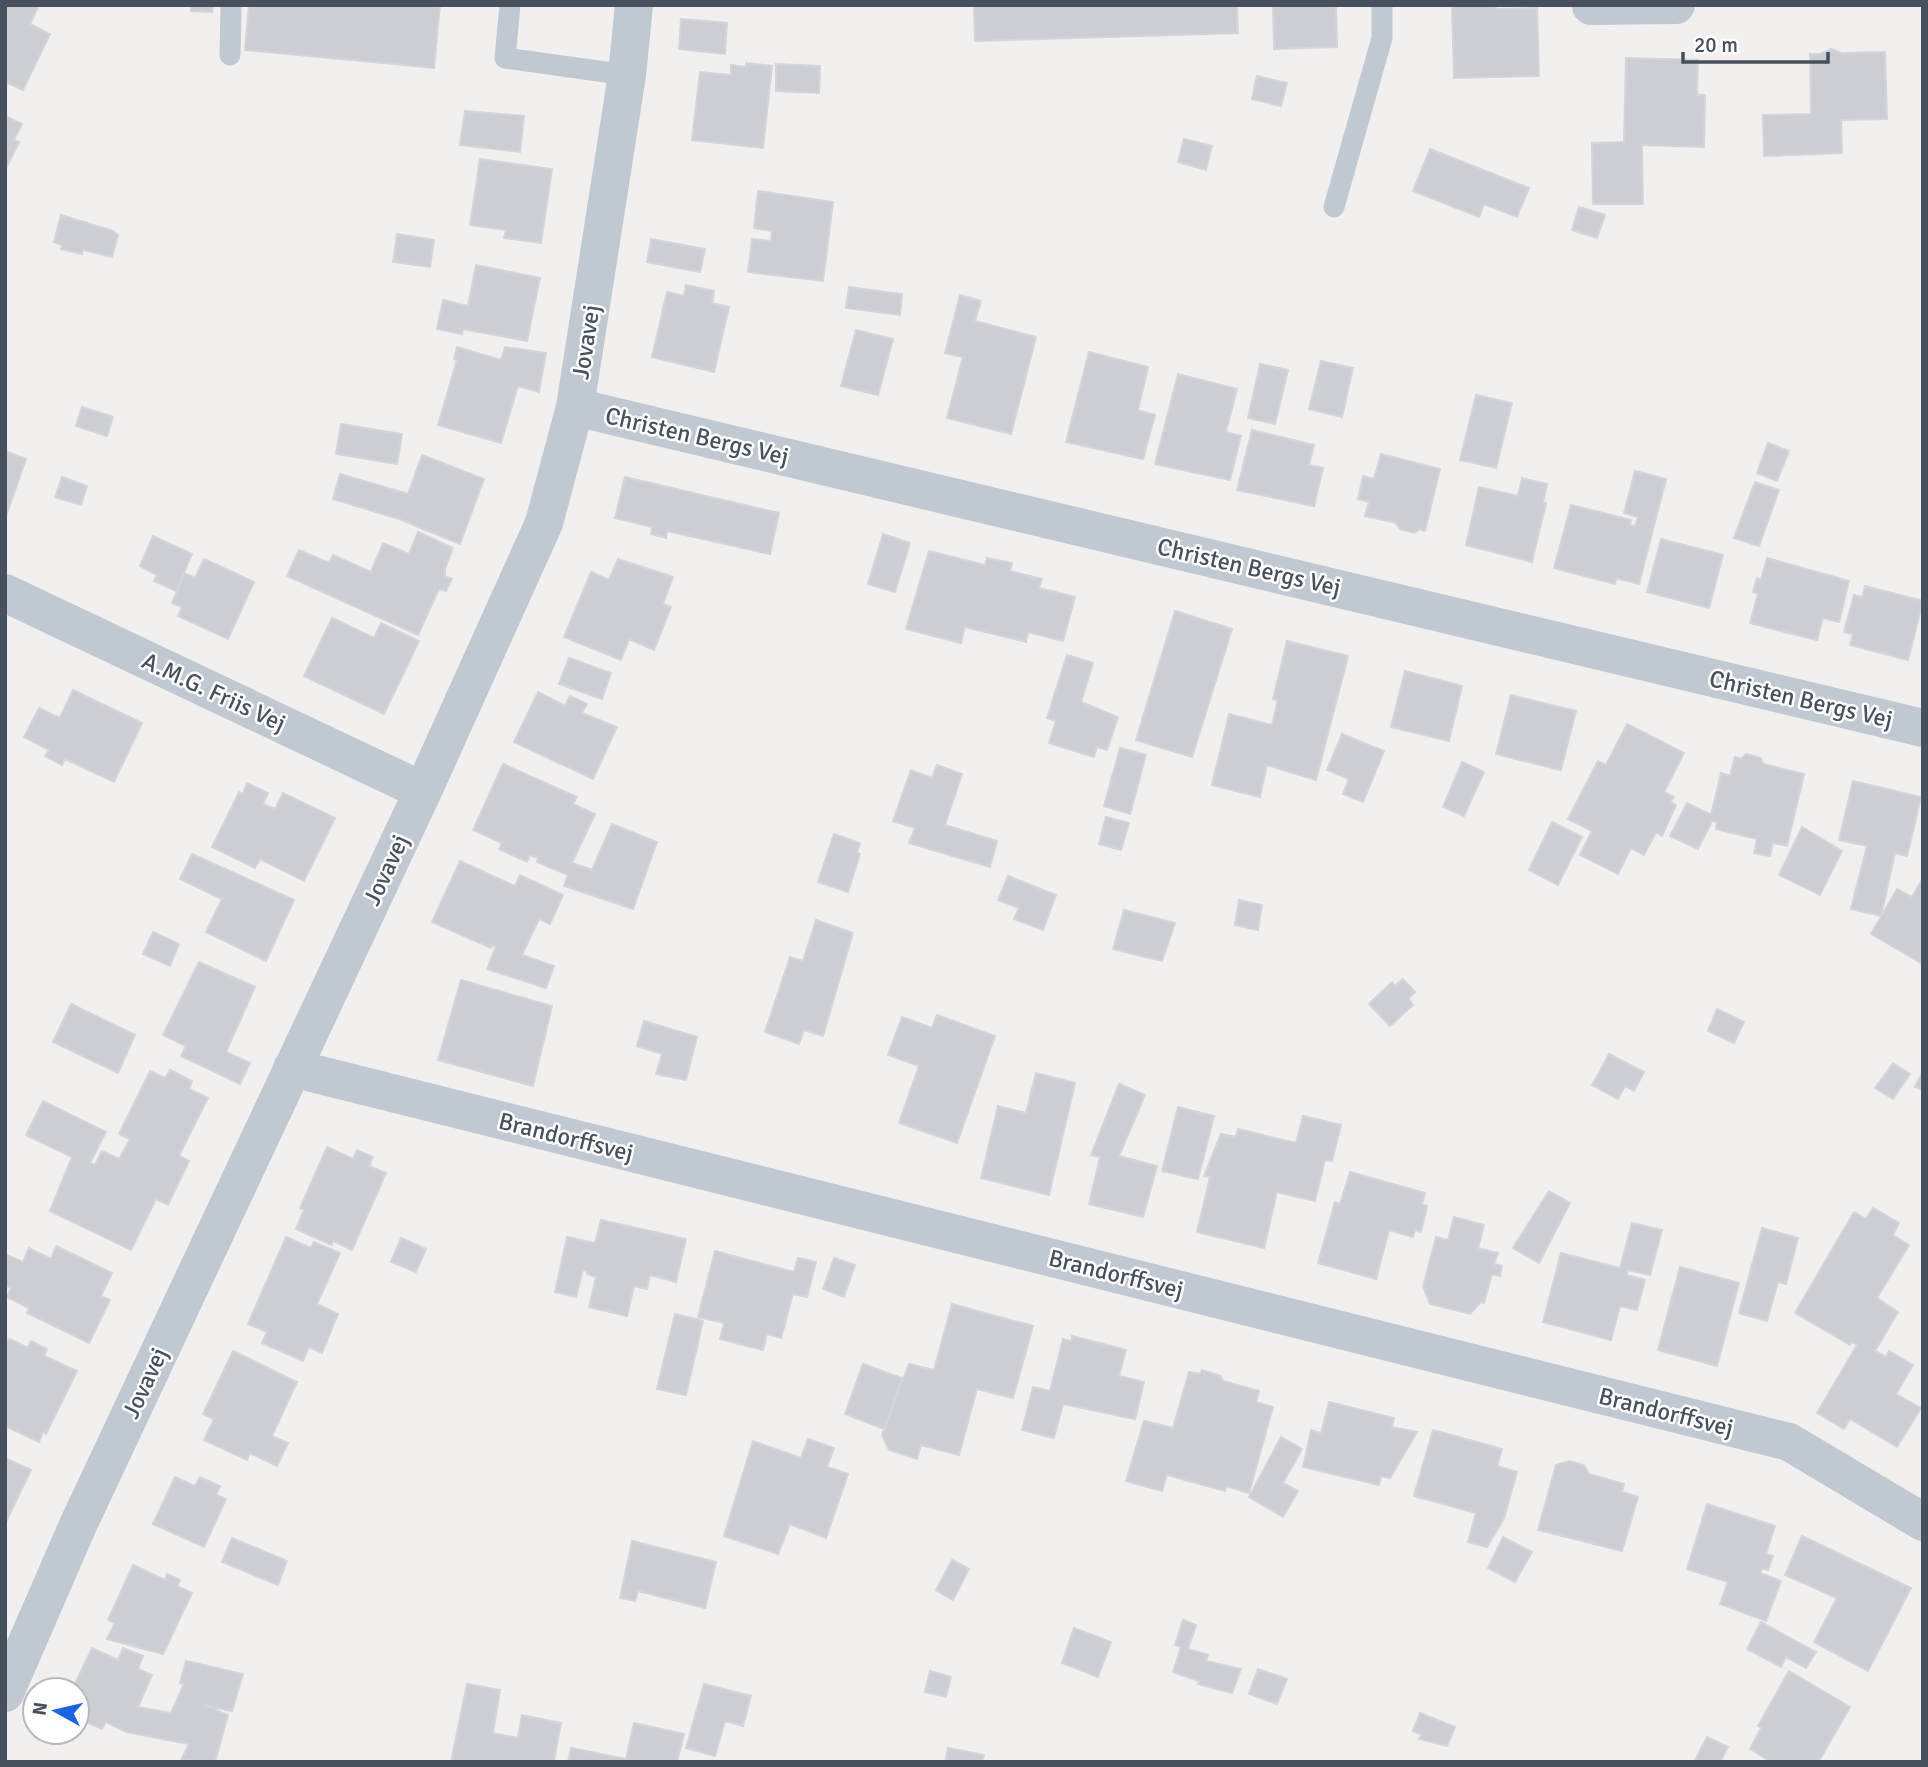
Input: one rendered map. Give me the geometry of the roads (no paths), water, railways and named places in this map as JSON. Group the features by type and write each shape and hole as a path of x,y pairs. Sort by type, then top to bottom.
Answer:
{"street":[{"name":"Jovavej","path":"5,1693 78,1525 423,791 544,523 575,407 627,75 634,5"},
{"path":"1591,6 1676,5"},
{"name":"Christen Bergs Vej","path":"575,407 1923,728"},
{"name":"A.M.G. Friis Vej","path":"5,593 423,791"},
{"name":"Brandorffsvej","path":"292,1068 1789,1443 1923,1522"}],"lane":[{"path":"230,55 231,5"},
{"path":"510,5 505,58 627,75"},
{"path":"1334,206 1382,38 1382,5"}]}
